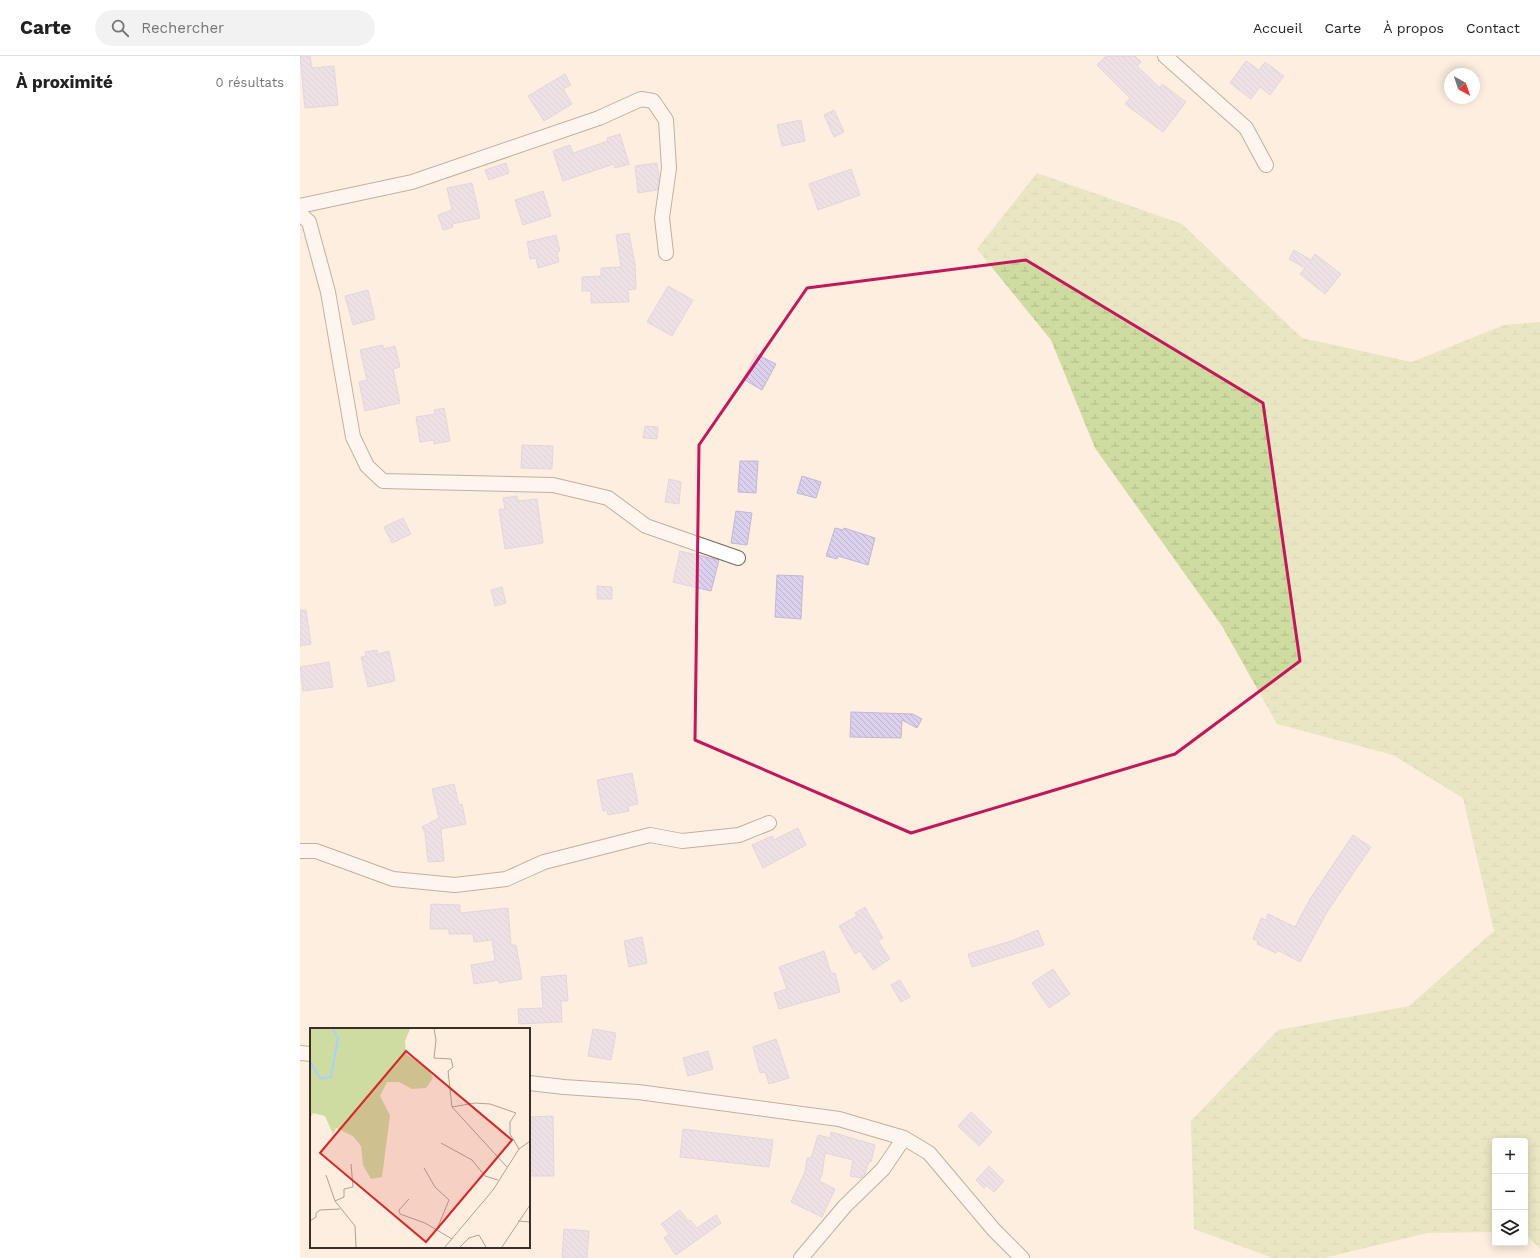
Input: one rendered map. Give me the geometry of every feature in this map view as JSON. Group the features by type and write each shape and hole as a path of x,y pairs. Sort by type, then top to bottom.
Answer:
{"street":[{"path":"1165,56 1246,128 1266,165"},
{"path":"300,206 412,182 591,121 641,99 653,101 666,120 669,168 662,218 666,254"},
{"path":"300,214 309,222 328,292 353,437 367,466 383,482 553,486 608,498 646,526 738,558"},
{"path":"300,851 316,851 393,879 455,885 506,879 544,862 650,834 682,842 739,835 769,823"},
{"path":"300,1053 310,1054"},
{"path":"530,1083 638,1092 839,1119 904,1138 929,1153 994,1230 1022,1258"},
{"path":"801,1258 845,1206 883,1169 904,1138"}],"highlighted area":[{"path":"1026,260 1263,403 1300,661 1175,754 911,833 695,740 699,445 807,288"}],"green space":[{"path":"1037,173 1182,224 1302,338 1412,362 1504,325 1540,322 1540,1249 1528,1236 1528,1138 1492,1138 1492,1232 1427,1233 1324,1258 1273,1258 1194,1229 1191,1121 1278,1030 1409,1006 1494,931 1463,798 1393,755 1277,724 1222,626 1095,448 1051,340 977,249"}],"building":[{"path":"300,56 310,56 312,68 334,66 338,105 305,108"},
{"path":"1106,56 1135,56 1141,62 1137,66 1160,88 1162,84 1186,102 1163,132 1125,104 1130,98 1097,65"},
{"path":"1246,61 1259,70 1265,62 1284,76 1270,95 1260,87 1251,99 1230,83"},
{"path":"565,74 571,85 563,89 572,104 544,121 528,96"},
{"path":"834,110 844,132 834,137 824,115"},
{"path":"801,120 805,141 782,146 777,125"},
{"path":"620,134 629,164 615,168 614,164 563,181 553,151 570,145 573,153 608,141 607,138"},
{"path":"506,163 509,173 489,180 485,170"},
{"path":"657,163 659,178 657,190 638,193 635,166"},
{"path":"851,169 860,195 818,210 809,184"},
{"path":"472,183 480,218 452,224 453,227 443,230 438,215 452,210 447,188"},
{"path":"543,191 551,216 523,225 515,200"},
{"path":"629,233 635,265 636,289 628,290 629,302 591,303 591,291 582,291 582,277 601,276 601,268 621,267 616,235"},
{"path":"556,235 560,251 557,252 559,262 538,268 536,258 530,259 527,242"},
{"path":"1294,250 1311,260 1315,254 1341,274 1325,294 1300,274 1305,268 1289,259"},
{"path":"668,286 693,300 672,336 647,322"},
{"path":"368,290 375,319 353,325 345,296"},
{"path":"383,345 383,349 395,346 400,367 393,369 400,403 365,411 359,382 367,380 360,350"},
{"path":"756,354 776,364 762,390 743,379"},
{"path":"444,408 450,441 434,444 434,440 420,442 416,417 435,414 434,410"},
{"path":"645,426 658,427 657,439 643,438"},
{"path":"522,445 553,446 552,469 521,468"},
{"path":"740,461 758,461 756,493 738,492"},
{"path":"802,476 821,482 816,498 797,493"},
{"path":"669,479 681,482 679,504 665,502"},
{"path":"517,496 518,501 537,499 543,543 505,549 499,509 505,509 503,498"},
{"path":"736,511 752,513 747,545 731,543"},
{"path":"403,518 411,534 392,543 384,527"},
{"path":"835,528 843,530 844,528 875,538 868,565 838,556 837,559 826,556"},
{"path":"680,551 719,560 711,591 673,582"},
{"path":"777,575 803,576 801,619 775,617"},
{"path":"597,586 612,587 612,599 597,599"},
{"path":"502,587 506,603 495,606 491,590"},
{"path":"300,610 306,610 311,644 300,646"},
{"path":"377,650 378,654 389,651 395,681 368,687 361,657 366,656 365,652"},
{"path":"329,662 333,687 303,691 300,667"},
{"path":"851,712 913,714 922,719 917,728 902,720 901,738 850,737"},
{"path":"632,773 638,804 628,806 629,811 608,815 607,810 603,811 597,780"},
{"path":"454,784 459,805 462,804 466,824 441,829 444,861 428,862 425,833 422,827 439,818 432,789"},
{"path":"798,828 806,845 763,868 752,845 772,836 774,840"},
{"path":"1353,835 1371,847 1327,912 1300,962 1277,950 1276,953 1257,944 1258,941 1253,939 1261,918 1266,920 1268,914 1295,927 1310,899"},
{"path":"431,904 460,905 460,913 508,908 511,945 516,945 522,979 499,983 499,980 474,984 471,965 495,961 492,940 474,942 473,934 449,934 449,929 430,929"},
{"path":"865,907 883,938 878,941 890,959 873,970 860,951 855,954 839,926 857,916 855,913"},
{"path":"1038,930 1044,945 972,967 968,954 1011,941"},
{"path":"642,937 647,963 629,967 624,941"},
{"path":"824,951 831,973 835,973 840,992 779,1009 774,993 787,989 779,967"},
{"path":"1053,969 1070,994 1049,1008 1032,983"},
{"path":"566,975 568,1001 561,1001 562,1022 519,1024 518,1009 543,1008 541,977"},
{"path":"900,980 910,997 901,1002 891,985"},
{"path":"593,1029 616,1033 611,1060 588,1056"},
{"path":"776,1039 789,1078 769,1084 765,1072 760,1073 753,1047"},
{"path":"708,1051 713,1069 688,1076 683,1058"},
{"path":"971,1112 992,1132 979,1146 958,1126"},
{"path":"553,1116 554,1176 530,1176 530,1117"},
{"path":"683,1129 773,1140 769,1167 680,1157"},
{"path":"831,1132 875,1145 871,1162 869,1161 865,1174 861,1178 850,1176 853,1160 825,1153 822,1175 819,1181 835,1189 822,1217 791,1202 805,1172 807,1158 811,1158 818,1135 830,1138"},
{"path":"989,1166 1004,1181 994,1192 986,1185 984,1188 976,1180"},
{"path":"680,1210 688,1221 690,1220 697,1228 716,1215 721,1223 676,1255 664,1238 669,1234 661,1224"},
{"path":"564,1229 589,1231 587,1258 562,1258"}]}
